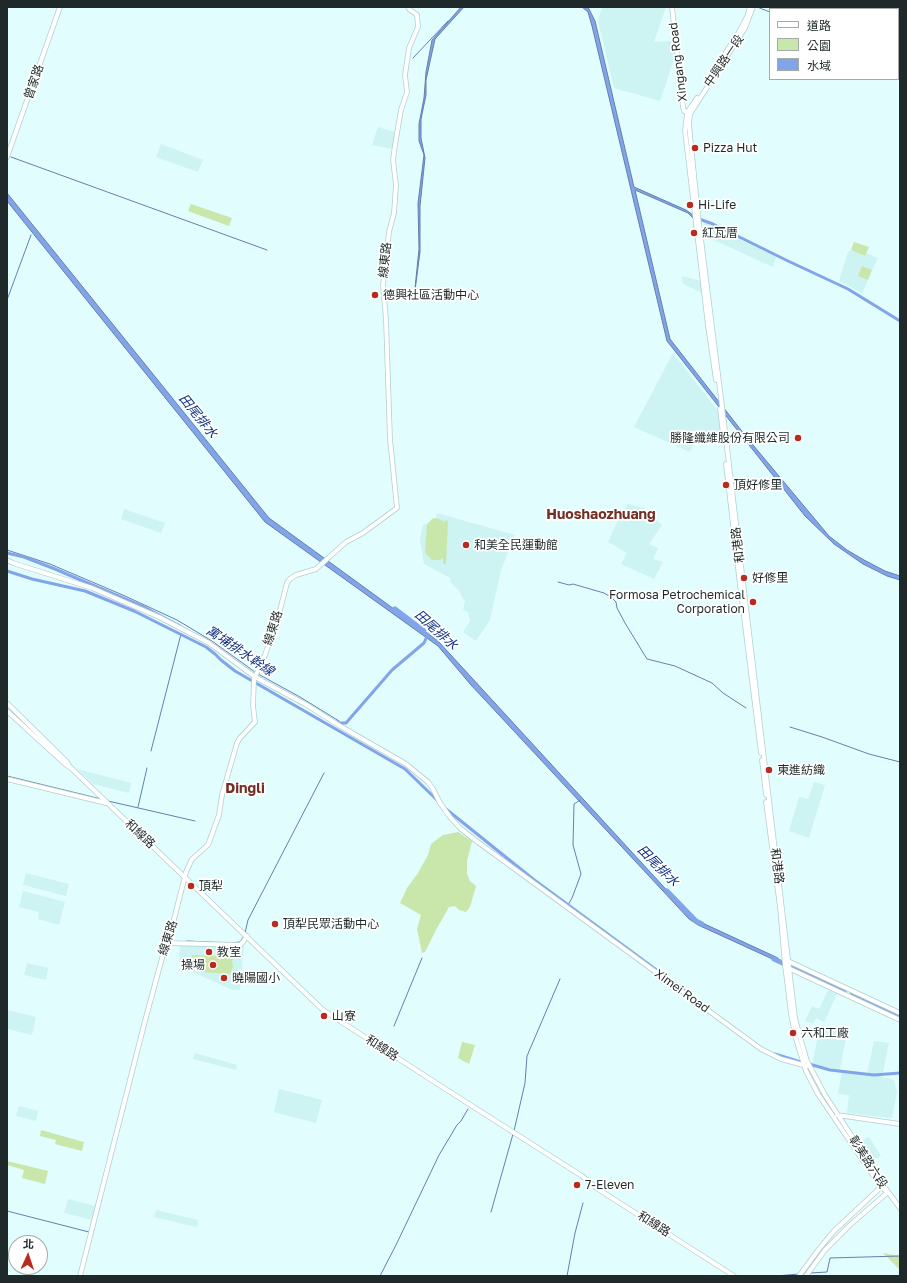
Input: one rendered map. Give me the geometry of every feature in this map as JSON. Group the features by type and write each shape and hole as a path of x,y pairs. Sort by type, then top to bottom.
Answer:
{"street":[{"name":"曾家路","path":"7,156 60,7"},
{"name":"線東路","path":"80,1276 145,1021 165,948 168,943 185,877 192,859 208,845 219,815 222,795 237,743 255,722 252,706 255,677 265,654 287,584 290,579 296,575 316,569 346,542 363,533 397,508 390,439 386,320 383,285 388,232 392,221 395,199 396,185 393,160 394,152 401,110 407,92 405,75 409,48 416,33 418,23 417,15 409,9 410,7"},
{"name":"Xingang Road","path":"672,7 682,101 684,111 689,114"},
{"name":"中興路一段","path":"689,114 739,32 750,7"},
{"name":"中興路一段","path":"689,114 745,28 753,7"},
{"name":"和港路","path":"689,114 696,215 721,406 787,964 795,1018 807,1064"},
{"name":"Ximei Road","path":"7,560 92,588 159,617 209,643 255,677 305,704 406,764 428,782 440,803 460,828 475,840 761,1049 781,1060 807,1064"},
{"path":"7,703 68,762 71,768"},
{"path":"7,711 71,768"},
{"name":"和線路","path":"71,768 324,1010 734,1276"},
{"path":"7,779 106,803"},
{"path":"168,943 240,945 247,936"},
{"path":"787,964 900,1013"},
{"path":"787,964 900,1020"},
{"name":"彰美路六段","path":"807,1064 883,1186"},
{"name":"彰美路六段","path":"807,1064 818,1094 900,1208"},
{"path":"818,1094 823,1091"},
{"path":"832,1115 900,1124"},
{"path":"799,1276 834,1232 883,1186"},
{"path":"806,1276 825,1250 850,1225 888,1192"}],"shaded area":[{"path":"602,7 666,7 654,42 673,41 675,56 660,101 614,88 598,21"},
{"path":"378,127 395,132 393,149 372,145"},
{"path":"161,144 203,160 198,172 156,157"},
{"path":"705,223 776,257 773,267 705,236"},
{"path":"851,250 865,256 866,253 878,258 872,270 862,267 858,276 868,280 862,293 839,281 848,252"},
{"path":"682,276 701,281 703,293 683,284"},
{"path":"673,353 718,411 721,444 698,435 690,452 634,427"},
{"path":"628,504 644,508 662,525 649,544 658,548 653,559 663,562 654,579 621,564 627,553 608,542 620,516"},
{"path":"124,509 165,523 161,533 121,519"},
{"path":"437,513 515,535 501,570 490,620 476,641 463,632 470,621 468,612 463,610 465,601 459,590 451,583 450,578 424,564 420,540 422,528 424,524 434,524"},
{"path":"77,769 131,783 129,793 93,784"},
{"path":"814,782 825,785 809,838 789,831 799,797 808,799"},
{"path":"26,873 69,884 66,896 23,885"},
{"path":"23,891 65,902 59,925 38,919 39,912 19,907"},
{"name":"曉陽國小","path":"180,944 240,946 244,944 240,990 233,990 181,967 179,960"},
{"path":"27,963 48,968 46,980 24,975"},
{"path":"828,990 837,994 824,1022 816,1018 813,1024 805,1021 812,1006 819,1009"},
{"path":"7,1010 36,1017 32,1035 7,1029"},
{"path":"820,1026 847,1032 840,1070 812,1065"},
{"path":"874,1041 889,1043 882,1077 894,1080 897,1092 892,1118 847,1113 849,1095 838,1094 842,1072 867,1075"},
{"path":"195,1053 237,1065 236,1070 193,1059"},
{"path":"279,1089 322,1100 316,1123 274,1112"},
{"path":"19,1106 38,1111 36,1121 16,1116"},
{"path":"869,1137 881,1156 869,1162 857,1142"},
{"path":"68,1199 96,1206 93,1220 64,1213"},
{"path":"156,1210 198,1220 197,1227 154,1217"}],"green space":[{"path":"191,204 232,218 229,226 188,211"},
{"path":"854,242 869,247 865,256 851,250"},
{"path":"862,266 872,270 868,280 858,276"},
{"path":"435,518 445,522 445,520 448,521 446,564 443,564 443,558 439,560 432,560 425,552 427,524"},
{"path":"458,832 472,841 467,861 467,874 470,881 476,886 470,907 466,912 459,910 455,906 449,907 425,952 422,953 417,929 421,915 400,903 407,888 418,873 428,855 431,844 443,835"},
{"path":"192,955 233,957 233,967 231,971 233,971 233,974 200,972 195,967 197,959 192,958"},
{"path":"462,1042 475,1045 469,1064 458,1058"},
{"path":"41,1130 84,1142 82,1151 55,1144 56,1140 40,1136"},
{"path":"7,1161 48,1171 45,1184 22,1178 24,1170 7,1165"},
{"path":"883,1253 900,1256 900,1270"}],"water":[{"path":"461,7 464,7 435,39 426,80 426,95 421,119 421,138 425,158 420,206 420,252 414,298 419,249 418,203 424,155 419,141 419,124 424,98 426,72 432,40"},
{"path":"582,7 587,7 589,9 595,21 634,187 686,210 693,215 693,218 688,213 635,190 670,339 748,439 829,536 847,550 864,560 885,571 900,576 900,580 887,576 863,564 834,544 805,516 667,341 592,26 588,12"},
{"path":"7,193 269,518 438,641 685,910 696,920 778,958 779,962 698,925 689,919 471,685 438,646 265,522 7,201"}],"waterway":[{"path":"757,7 769,12"},
{"path":"413,58 448,21"},
{"path":"11,157 267,250"},
{"path":"699,219 713,224 848,289 900,321"},
{"path":"7,300 31,235"},
{"name":"寓埔排水幹線","path":"7,550 50,564 177,620 212,641 255,672"},
{"name":"寓埔排水幹線","path":"7,553 24,557 55,569 144,607 180,626"},
{"path":"7,571 32,579 85,591 134,611 206,647 235,671 405,769 438,801"},
{"path":"558,582 569,585 573,584 604,593 611,597 616,602 617,608 625,623 647,659 675,666 712,683 723,693 746,708"},
{"name":"田尾排水","path":"395,609 424,631"},
{"path":"151,751 181,634"},
{"name":"寓埔排水幹線","path":"336,722 346,723 392,670 424,643 428,634"},
{"name":"寓埔排水幹線","path":"258,674 339,721"},
{"path":"790,727 869,754 900,762"},
{"path":"138,807 147,768"},
{"path":"245,933 248,920 324,773"},
{"path":"7,776 101,799"},
{"path":"568,905 581,874 573,845 574,804 580,800"},
{"path":"108,801 195,821"},
{"path":"446,809 533,879 685,991"},
{"name":"田尾排水","path":"667,891 696,921 702,924"},
{"path":"187,941 230,943 240,942 244,936"},
{"path":"394,1026 422,958"},
{"name":"田尾排水","path":"774,959 844,992"},
{"path":"514,1131 525,1083 527,1056 560,979"},
{"name":"田尾排水","path":"852,995 900,1017"},
{"path":"775,1054 804,1063"},
{"path":"809,1064 830,1070 874,1075 900,1073"},
{"path":"380,1276 439,1155 468,1109"},
{"path":"491,1212 513,1134"},
{"path":"567,1276 575,1233 583,1203"},
{"path":"7,1211 89,1232"},
{"path":"810,1273 827,1272 830,1258 900,1256"},
{"path":"776,1276 799,1274"}],"place":[{"name":"Pizza Hut","path":"695,148"},
{"name":"Hi-Life","path":"690,205"},
{"name":"紅瓦厝","path":"694,233"},
{"name":"德興社區活動中心","path":"375,295"},
{"name":"勝隆纖維股份有限公司","path":"798,438"},
{"name":"頂好修里","path":"726,485"},
{"name":"和美全民運動館","path":"466,545"},
{"name":"好修里","path":"744,578"},
{"name":"Formosa Petrochemical Corporation","path":"753,602"},
{"name":"東進紡織","path":"769,770"},
{"name":"頂犁","path":"191,886"},
{"name":"頂犁民眾活動中心","path":"275,924"},
{"name":"教室","path":"209,952"},
{"name":"操場","path":"213,965"},
{"name":"曉陽國小","path":"224,978"},
{"name":"山寮","path":"324,1016"},
{"name":"六和工廠","path":"793,1033"},
{"name":"7-Eleven","path":"577,1185"}],"district":[{"name":"Huoshaozhuang","path":"601,515"},
{"name":"Dingli","path":"245,789"}]}
